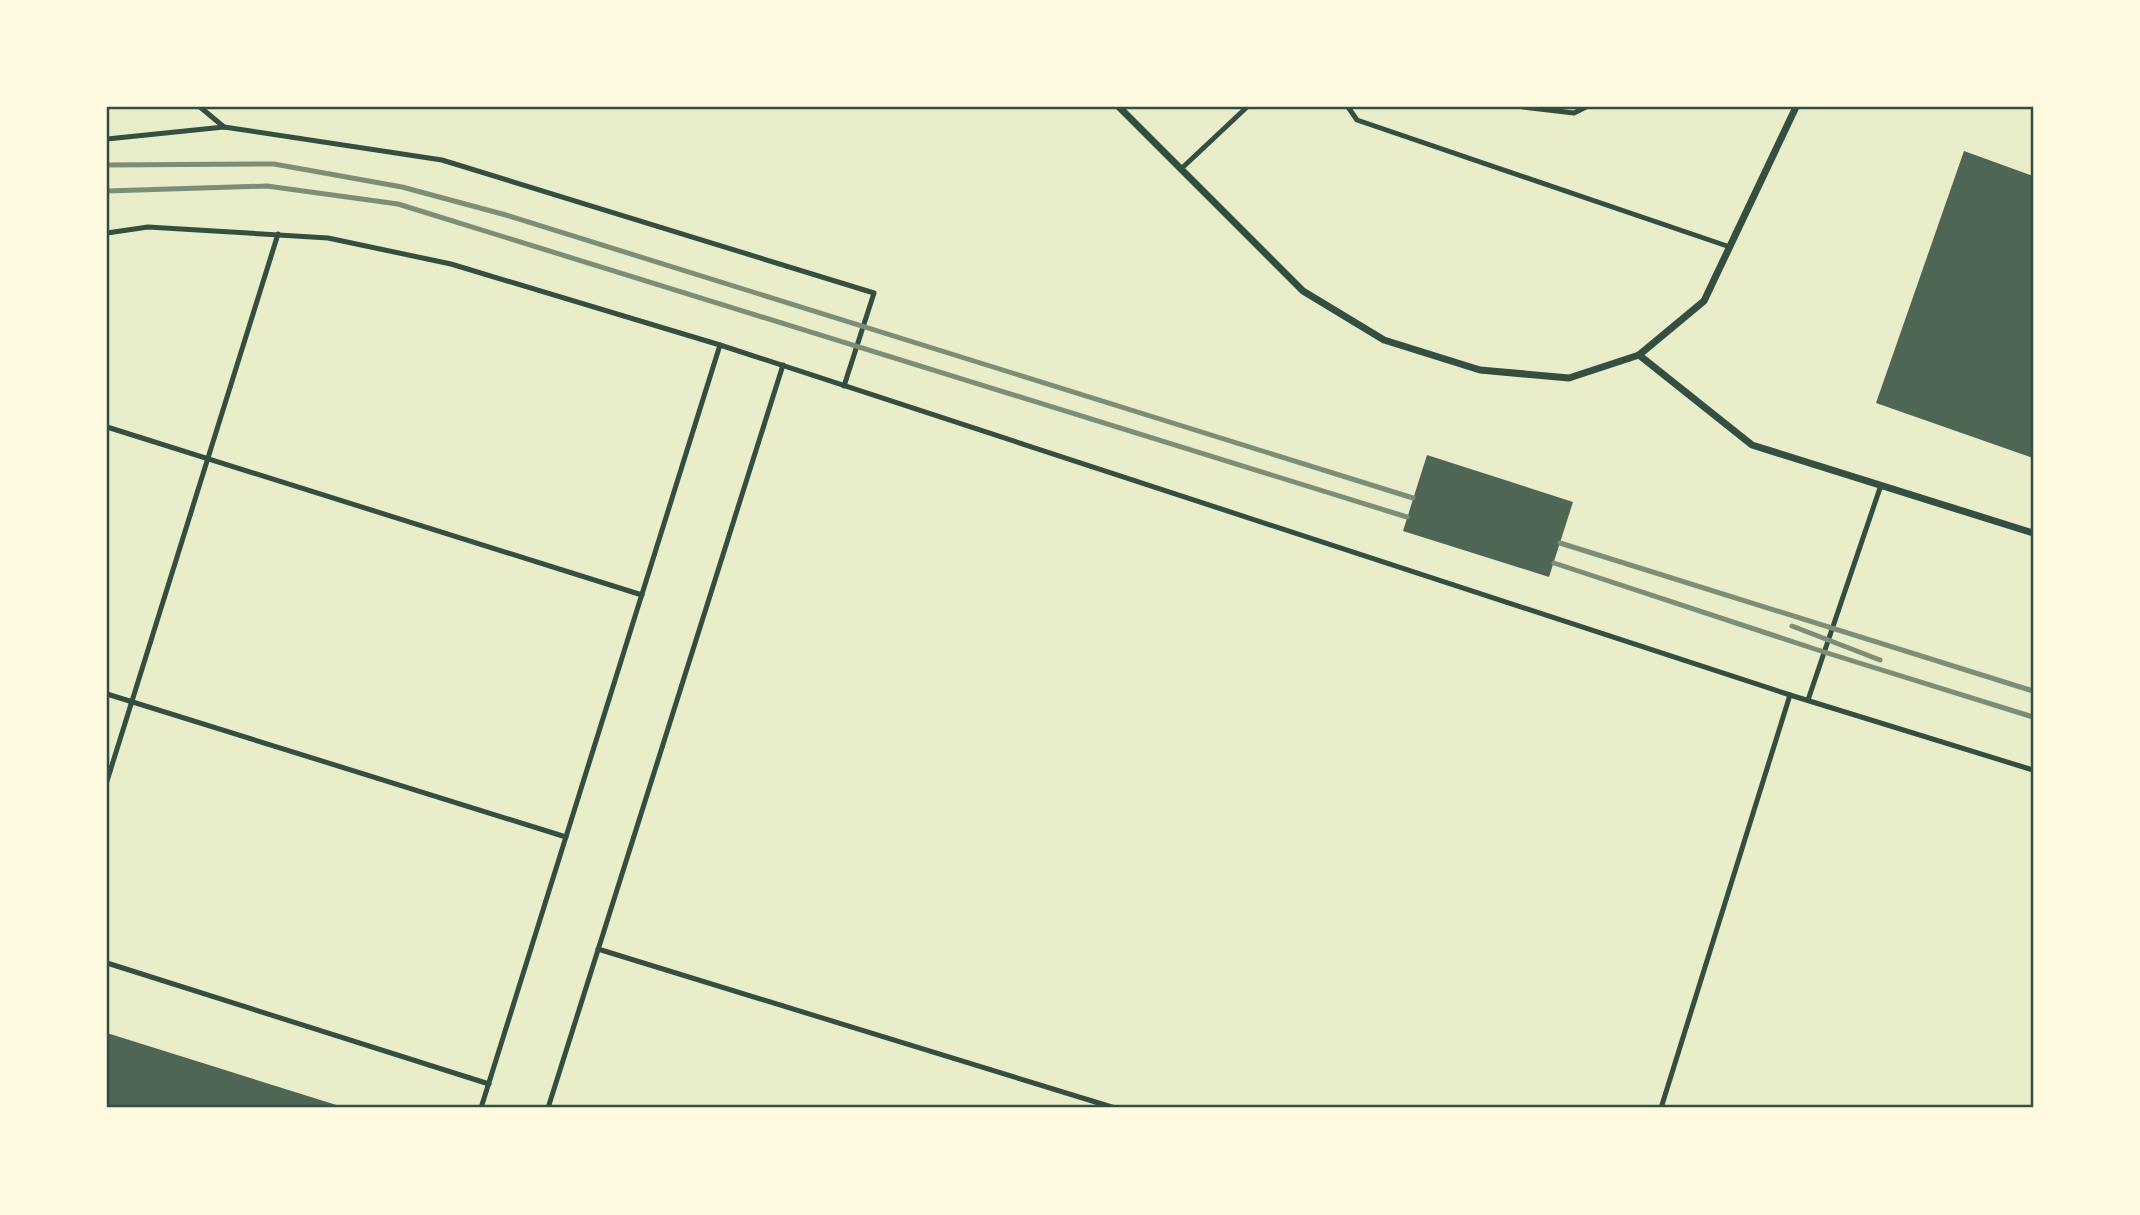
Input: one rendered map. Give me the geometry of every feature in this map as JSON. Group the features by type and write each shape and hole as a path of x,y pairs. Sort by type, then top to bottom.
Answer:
{"street":[{"path":"1119,107 1303,291 1384,340 1480,370 1569,378 1639,355 1704,301 1796,107"},
{"path":"1639,355 1752,445 2033,533"}],"lane":[{"path":"200,107 224,127"},
{"path":"1181,169 1247,107"},
{"path":"1348,107 1357,120 1730,247"},
{"path":"1522,107 1574,113 1586,107"},
{"path":"107,139 224,127 442,160 874,293 845,386"},
{"path":"107,233 148,227 328,238 451,264 783,365 1790,695 2033,770"},
{"path":"107,781 278,234"},
{"path":"481,1108 720,345"},
{"path":"548,1108 783,365"},
{"path":"107,427 642,594"},
{"path":"1808,700 1881,485"},
{"path":"107,694 566,837"},
{"path":"1661,1108 1790,695"},
{"path":"598,949 1115,1108"},
{"path":"107,963 489,1084"}],"building":[{"path":"1964,151 2033,176 2033,458 1876,403"},
{"path":"1427,455 1573,502 1549,577 1403,531"},
{"path":"107,1033 346,1108 107,1108"}],"railway":[{"path":"107,165 274,164 402,187 506,215 1413,498"},
{"path":"107,191 267,186 398,204 1407,517"},
{"path":"1560,543 2033,691"},
{"path":"1554,563 2033,717"},
{"path":"1792,626 1880,660"}]}
